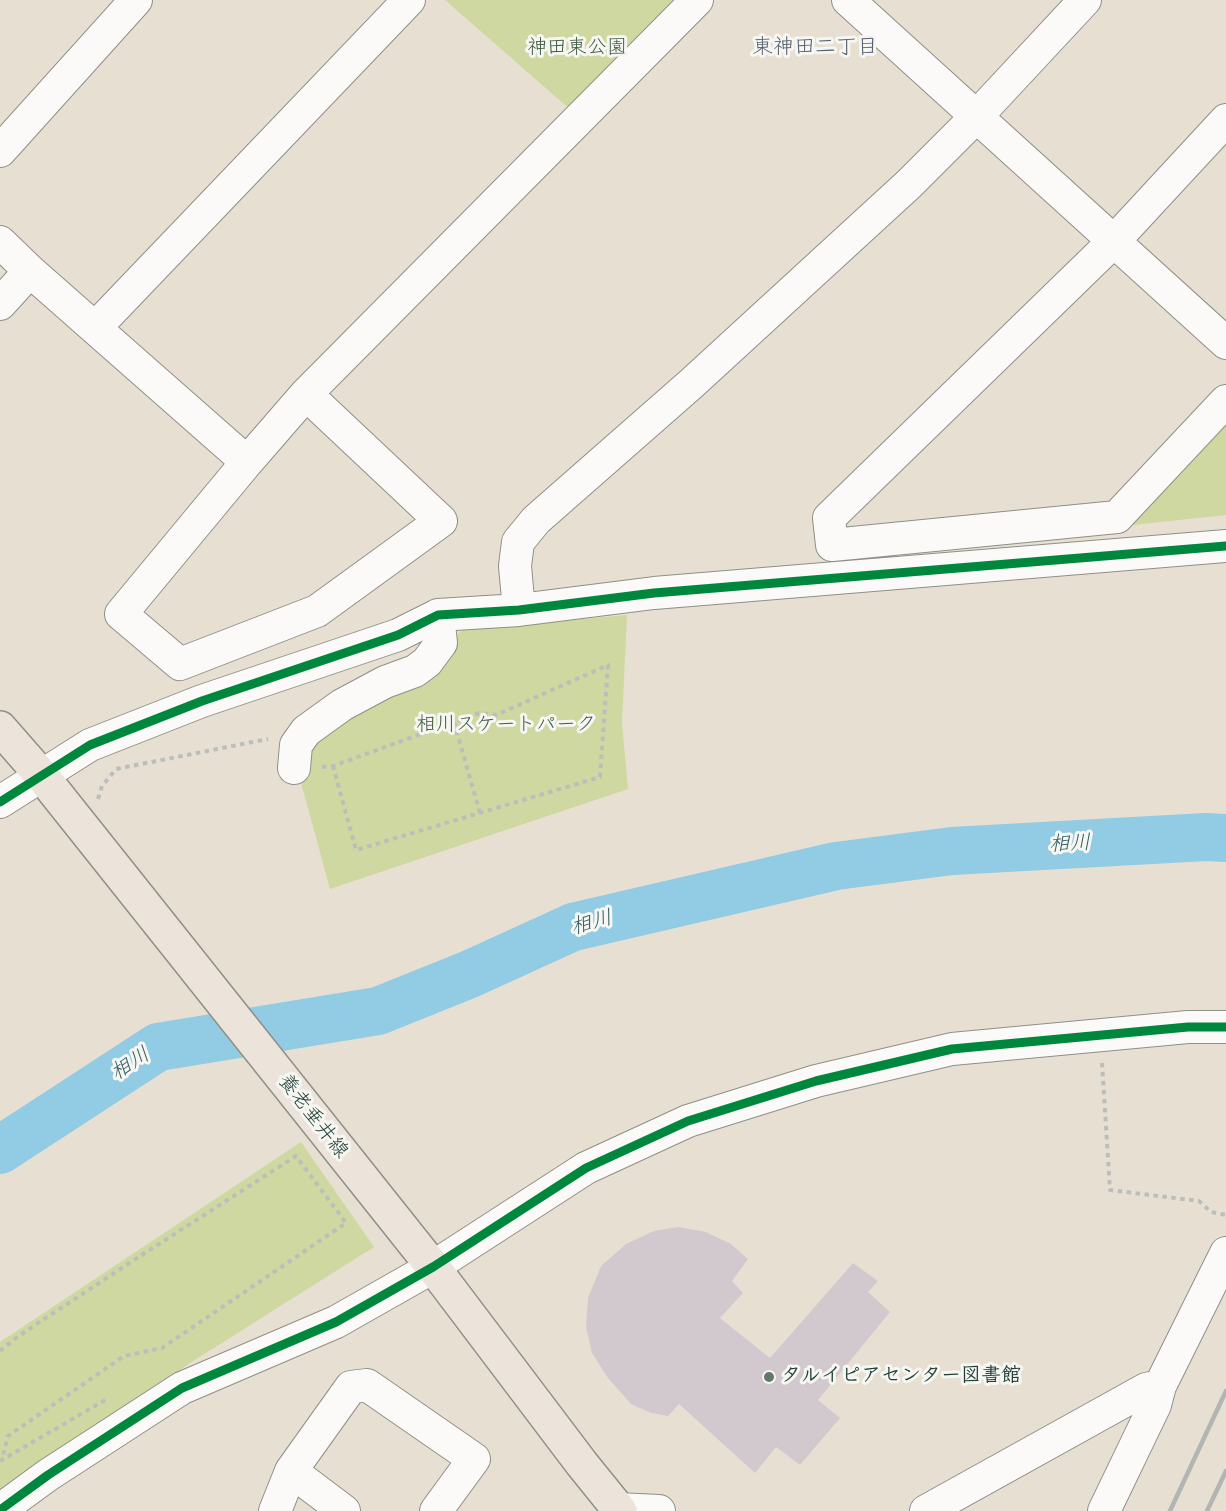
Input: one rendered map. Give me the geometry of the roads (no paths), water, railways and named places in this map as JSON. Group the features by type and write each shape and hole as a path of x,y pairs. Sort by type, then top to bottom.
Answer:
{"main road":[{"name":"養老垂井線","path":"0,728 42,776 86,812 399,1226 433,1267 618,1510"}],"street":[{"path":"0,151 136,0"},
{"path":"95,328 409,0"},
{"path":"306,394 441,520 317,611 180,664 121,614 306,394 698,0"},
{"path":"848,0 1226,343"},
{"path":"519,610 515,566 518,542 536,520 691,384 909,184 976,117 1084,0"},
{"path":"1226,120 1113,241 829,518 832,545 1117,518 1226,402"},
{"path":"0,242 247,462"},
{"path":"0,304 30,271"},
{"path":"0,802 90,745 202,701 398,635 438,615 519,610 654,593 1226,546"},
{"path":"296,754 306,730 342,705 385,682 415,671 427,662 441,643 438,615"},
{"path":"0,1510 48,1475 182,1388 336,1322 433,1267 586,1168 688,1121 816,1081 952,1049 1188,1028 1226,1028"},
{"path":"1104,1511 1155,1405 1160,1386 1226,1252"},
{"path":"275,1511 291,1471 351,1387 368,1384 474,1459 436,1511"},
{"path":"926,1511 1146,1389 1160,1386"},
{"path":"291,1471 344,1511"},
{"path":"618,1510 659,1511"}],"waterway":[{"name":"相川","path":"0,1150 158,1047 378,1011 470,974 573,927 836,866 952,851 1206,837 1226,838"}],"railway":[{"path":"1170,1511 1226,1391"},
{"path":"1207,1511 1226,1471"}],"place":[{"name":"タルイピアセンター図書館","path":"769,1377"}],"district":[{"name":"東神田二丁目","path":"815,49"}],"park label":[{"name":"神田東公園","path":"577,49"},
{"name":"相川スケートパーク","path":"506,726"}]}
